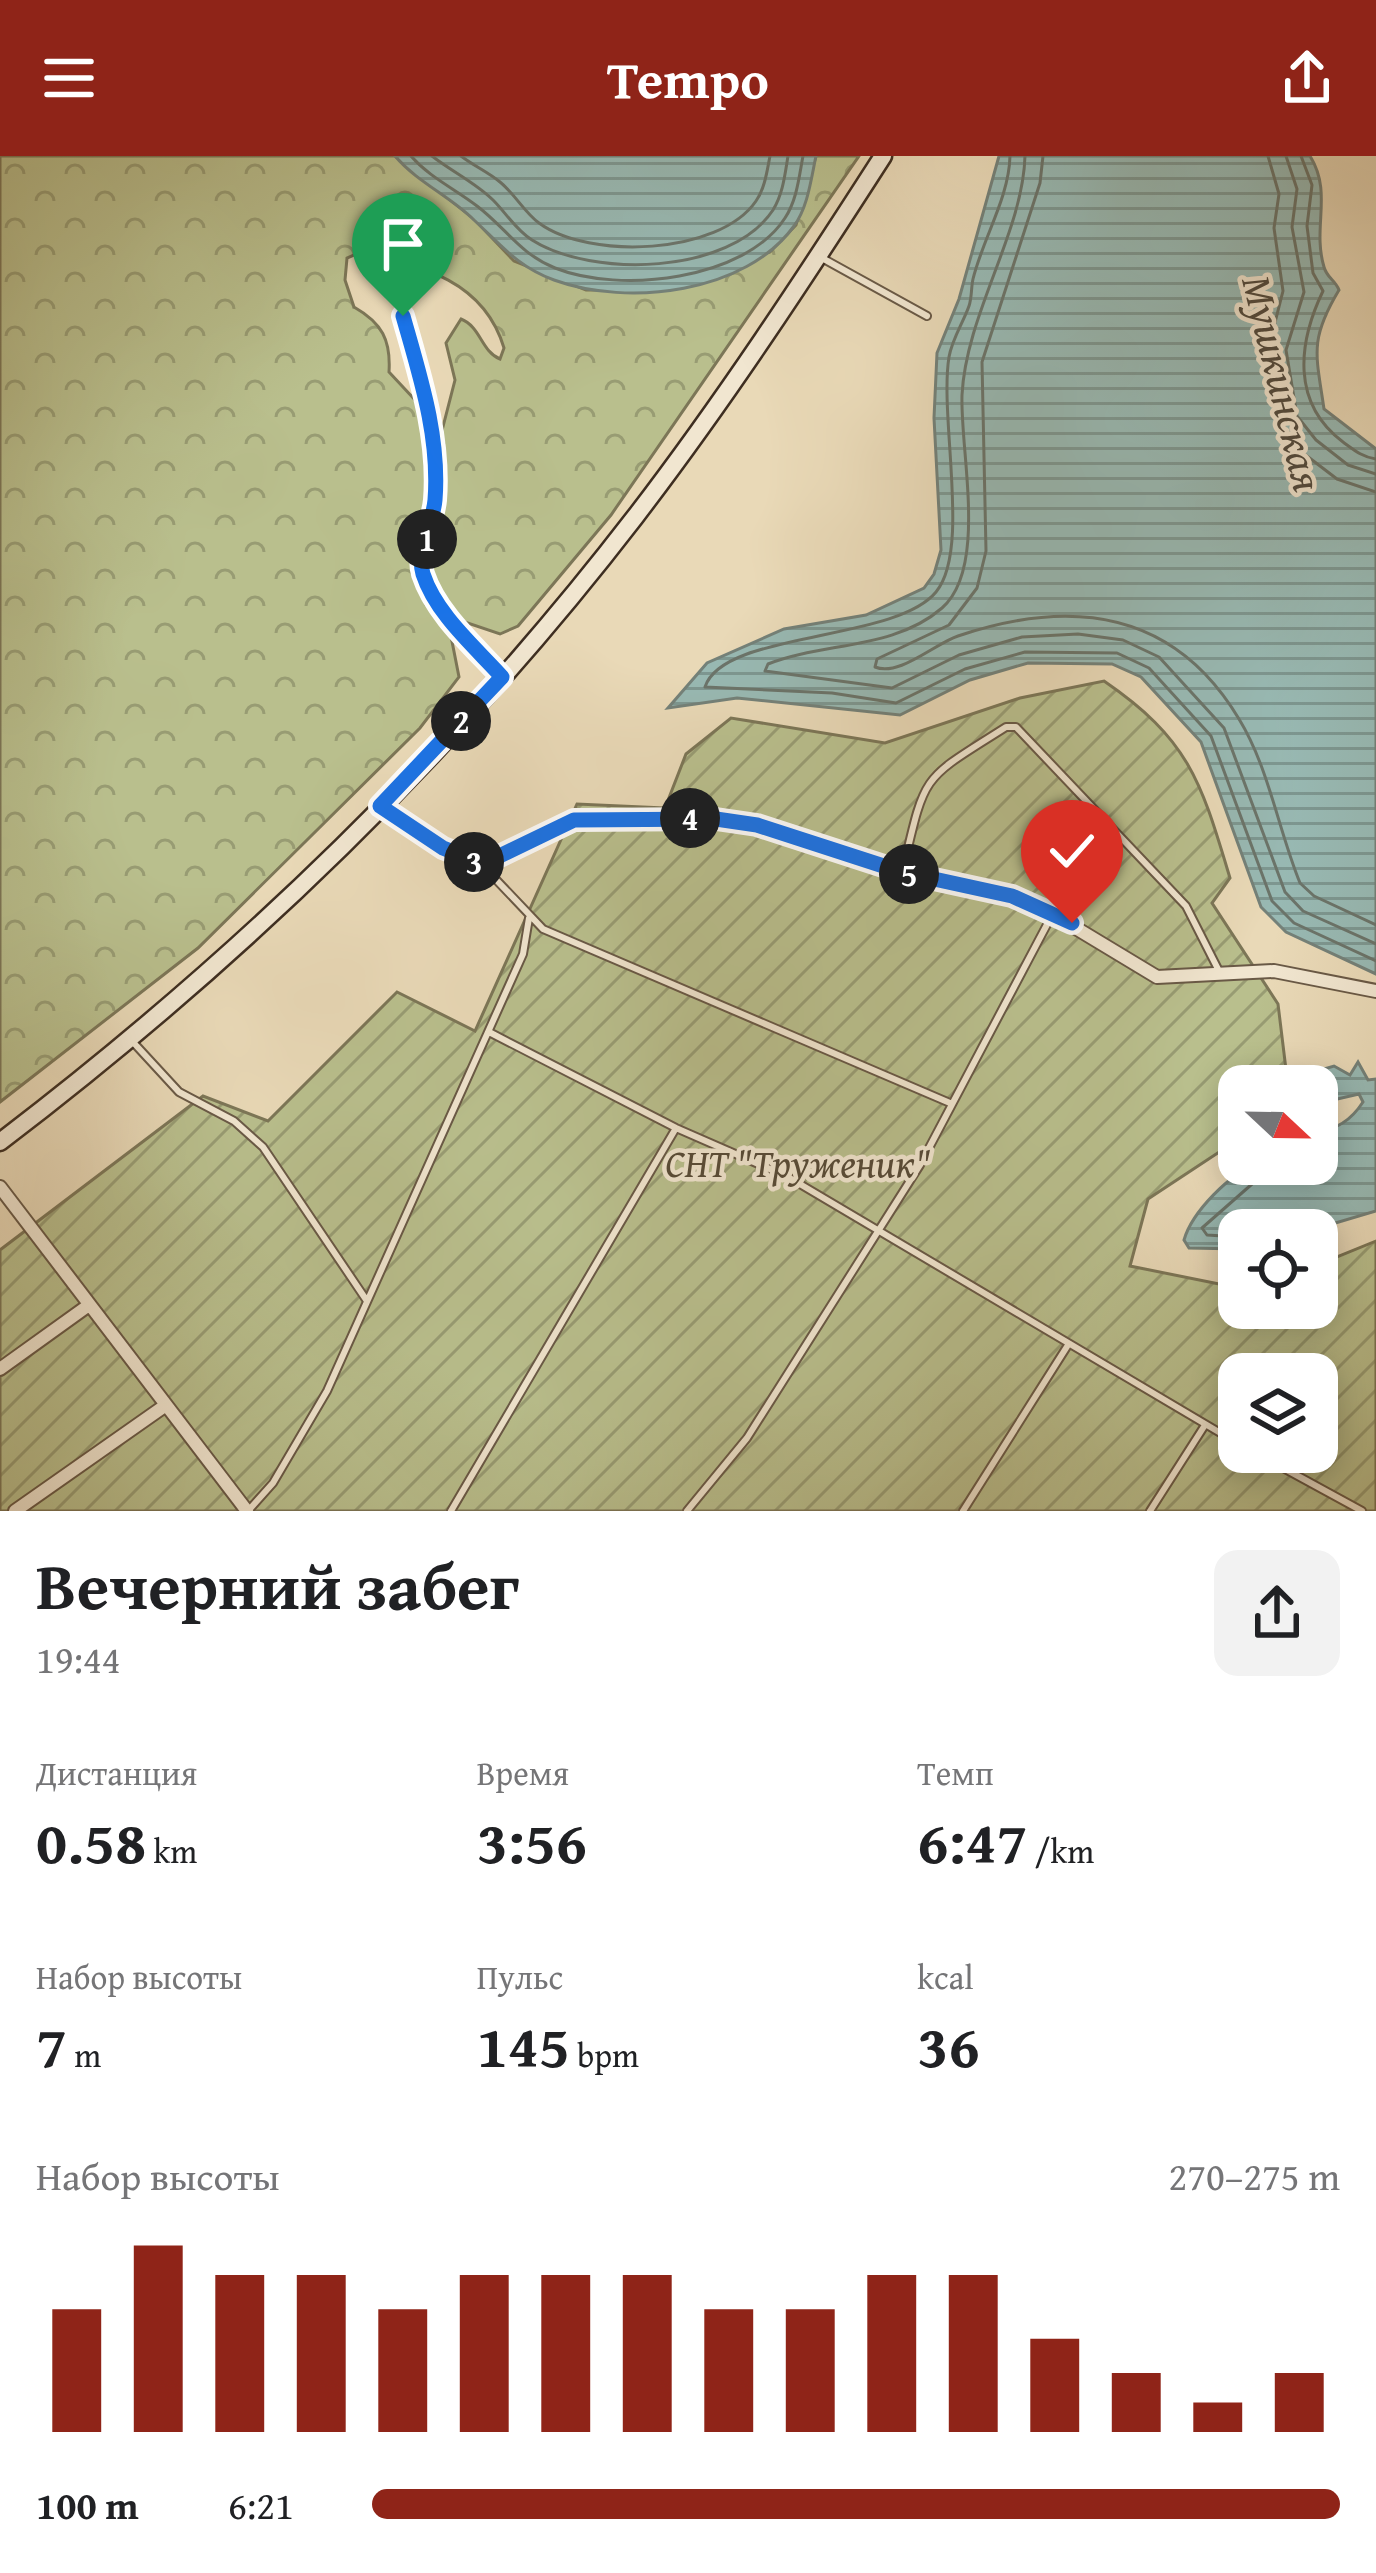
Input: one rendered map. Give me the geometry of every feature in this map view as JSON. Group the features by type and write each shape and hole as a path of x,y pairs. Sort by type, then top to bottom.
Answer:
{"street":[{"path":"0,1142 130,1039 307,880 502,677 635,518 819,257 883,156"},
{"path":"380,806 443,848 483,864 498,861 554,826 648,817 757,825 902,872 1012,896 1054,912 1157,976 1303,974 1376,991"},
{"path":"0,1187 248,1511"},
{"path":"0,1369 88,1305"},
{"path":"15,1511 166,1405"}],"lane":[{"path":"819,257 927,316"},
{"path":"403,316 431,419 436,498 421,562 424,578 447,615 502,677"},
{"path":"902,872 919,800 933,773 1006,727 1016,727 1186,906 1220,973"},
{"path":"483,864 493,882 529,918 717,1006 950,1103"},
{"path":"687,1511 746,1438 920,1166 1054,912"},
{"path":"248,1511 307,1430 523,954 529,918"},
{"path":"489,1032 676,1129 788,1177 1218,1432"},
{"path":"130,1039 179,1092 234,1121 263,1147 367,1301"},
{"path":"452,1511 676,1129"},
{"path":"963,1511 1068,1346"},
{"path":"1150,1511 1205,1425"},
{"path":"1293,1473 1362,1511"}],"green space":[{"path":"0,156 395,156 473,218 514,261 586,290 666,290 770,252 796,225 816,156 859,156 611,515 518,626 500,634 447,616 459,677 420,728 198,948 0,1102","holes":["361,252 428,271 466,292 495,325 504,348 500,359 461,319 446,343 455,380 438,446 427,440 416,401 389,372 383,334 354,307 345,280 347,258"]},
{"name":"СНТ \"Труженик\"","path":"1104,681 1133,702 1174,744 1200,789 1230,878 1212,903 1278,1004 1285,1065 1218,1065 1218,1153 1148,1199 1130,1266 1218,1284 1218,1329 1338,1329 1338,1256 1376,1241 1376,1511 0,1511 0,1250 203,1096 268,1121 397,992 475,1031 577,804 665,808 686,754 731,718 885,743 1020,698"}],"water":[{"path":"395,156 816,156 803,210 773,249 716,280 684,288 616,292 554,280 530,269"},
{"name":"Мушкинская","path":"999,156 1310,156 1317,170 1321,252 1325,271 1339,290 1323,322 1317,348 1324,409 1376,449 1376,974 1286,932 1261,907 1201,742 1141,677 1112,664 1028,663 970,680 900,715 737,698 668,708 707,663 784,629 866,615 924,588 934,574 941,550 934,418 937,353 959,299"},
{"path":"1358,1062 1368,1080 1376,1079 1376,1211 1338,1222 1338,1209 1218,1209 1218,1249 1189,1248 1184,1240 1188,1229 1226,1185 1338,1185 1338,1125 1363,1102 1359,1094 1338,1099 1338,1068 1350,1075"}],"route":[{"path":"403,316 431,419 436,498 421,562 424,578 447,615 502,677 380,806 443,848 483,864 498,861 541,832 574,820 648,817 757,825 902,872 1012,896 1072,923"}]}
